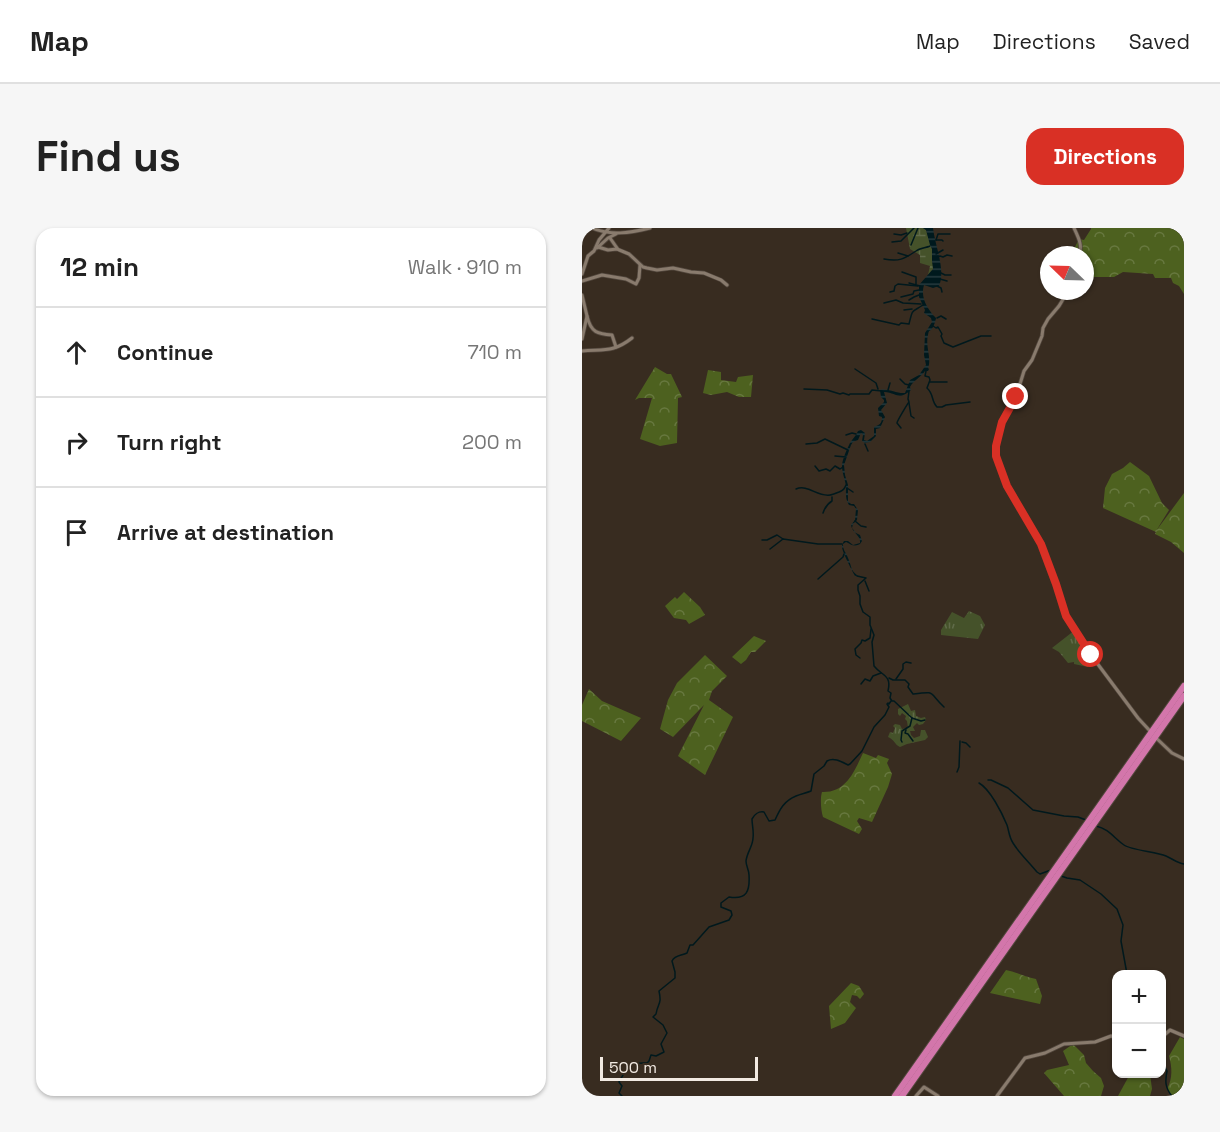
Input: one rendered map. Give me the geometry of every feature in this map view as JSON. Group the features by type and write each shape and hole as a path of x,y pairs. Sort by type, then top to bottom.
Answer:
{"highway":[{"path":"895,1096 1184,686"},
{"path":"902,1096 1184,696"}],"street":[{"path":"592,228 604,233 632,232 650,228"},
{"path":"594,250 609,228"},
{"path":"1074,228 1080,246"},
{"path":"582,274 588,256 609,237 621,232"},
{"path":"609,237 617,249"},
{"path":"598,247 608,250 617,249 629,254 640,265 647,268 657,270 673,268 704,273 721,279 728,285"},
{"path":"582,260 584,267"},
{"path":"582,281 602,275 626,279 636,284 640,265"},
{"path":"582,295 590,325 602,335 612,335 616,347"},
{"path":"1063,300 1043,328 1032,360 1024,371 1016,397 1002,422 996,456 1007,486 1041,544 1066,616 1091,655 1138,718 1172,753 1184,759"},
{"path":"582,339 587,316"},
{"path":"582,351 600,351 616,347 632,338"},
{"path":"1166,1033 1170,1030 1184,1036"},
{"path":"997,1096 1025,1058 1045,1053 1064,1044 1095,1042 1112,1036"},
{"path":"916,1096 924,1087 938,1096"}],"green space":[{"path":"906,228 926,230 932,249 934,267 928,275 930,266 920,263 920,255 910,249"},
{"path":"1184,228 1184,294 1171,278 1155,278 1153,274 1123,272 1114,277 1094,277 1094,246 1076,246 1079,239 1084,240 1091,229"},
{"path":"655,367 671,374 682,397 678,398 677,443 660,446 640,439 652,398 635,400"},
{"path":"708,370 721,372 721,380 736,382 738,377 753,375 751,397 739,397 727,392 711,395 703,393"},
{"path":"1130,462 1149,476 1162,503 1169,510 1156,531 1184,493 1184,553 1171,542 1155,534 1156,532 1103,508 1105,488 1112,474"},
{"path":"684,592 705,615 689,624 686,620 674,618 665,606"},
{"path":"969,611 980,616 985,625 978,639 941,635 941,630 952,612 964,618"},
{"path":"1075,630 1093,657 1088,667 1074,664 1074,662 1068,663 1059,652 1052,648"},
{"path":"754,636 766,641 755,652 751,652 741,664 732,657"},
{"path":"705,655 727,676 712,691 709,700 733,717 705,775 678,756 704,705 673,737 660,729 668,700 677,683"},
{"path":"589,689 602,701 641,718 621,741 582,721 582,705"},
{"path":"908,704 911,711 915,710 916,716 925,717 926,720 923,724 917,723 913,727 915,731 910,731 911,735 914,738 920,736 921,730 925,730 928,737 925,740 900,747 888,737 890,732 893,733 895,724 900,725 902,729 908,728 906,716 902,713 900,716 898,709"},
{"path":"863,753 876,758 878,755 889,759 887,763 892,774 872,822 859,818 857,821 862,829 859,834 823,817 821,798 822,792 837,789 848,780"},
{"path":"1006,970 1036,979 1042,996 1040,1004 990,993"},
{"path":"851,983 859,986 864,994 860,999 852,995 850,1002 856,1008 845,1023 831,1029 829,1006"},
{"path":"1180,1037 1184,1039 1184,1096 1172,1096 1167,1089 1171,1072 1169,1056"},
{"path":"1073,1044 1084,1055 1086,1063 1101,1078 1104,1086 1101,1096 1064,1096 1044,1073 1047,1070 1069,1065 1063,1051"},
{"path":"1128,1078 1151,1078 1150,1096 1118,1096"}],"water":[{"path":"923,228 933,228 941,273 939,286 933,288 924,285 923,290 926,303 936,318 927,339 929,369 913,383 911,390 903,395 884,392 887,403 881,410 885,417 880,428 876,429 876,436 870,442 865,443 862,441 861,433 858,440 851,445 844,465 848,501 858,510 857,520 852,528 856,509 849,505 847,500 842,471 842,464 849,445 858,431 865,433 864,440 867,441 874,436 874,427 880,424 882,419 878,408 884,400 880,390 905,393 910,380 919,375 926,365 925,333 932,322 931,318 924,313 925,310 919,297 919,285 933,269 926,230"},
{"path":"852,528 860,535 862,541 860,544 853,545 860,543"},
{"path":"844,541 848,541 853,545 846,542 843,544 852,570 858,576 855,576 847,561 842,545"}],"waterway":[{"path":"892,242 901,241 914,228"},
{"path":"911,245 918,228"},
{"path":"894,234 907,233"},
{"path":"936,240 938,234 950,234"},
{"path":"936,240 943,241"},
{"path":"884,259 901,259 930,246"},
{"path":"936,254 943,250"},
{"path":"898,253 908,256"},
{"path":"937,257 952,256"},
{"path":"902,272 916,277 916,284"},
{"path":"941,273 951,275"},
{"path":"940,279 947,281"},
{"path":"909,283 920,286"},
{"path":"890,292 894,291 898,284 918,286"},
{"path":"937,286 942,292"},
{"path":"901,297 919,290"},
{"path":"909,300 919,295"},
{"path":"884,303 896,300 903,303 921,304"},
{"path":"872,319 899,325 909,324 913,312 923,305"},
{"path":"904,310 912,309"},
{"path":"937,318 941,316 946,319"},
{"path":"933,326 938,327 944,343 953,347 981,336 991,336"},
{"path":"855,369 876,383 878,389"},
{"path":"926,371 925,376 930,380 927,388 937,407 970,402"},
{"path":"900,379 909,385"},
{"path":"930,382 947,382"},
{"path":"888,390 890,383"},
{"path":"804,389 827,390 849,395 869,394 872,390 882,391"},
{"path":"901,428 897,423 909,402 909,391"},
{"path":"909,403 911,416 914,418"},
{"path":"846,435 856,434"},
{"path":"806,444 817,443 825,439 848,450"},
{"path":"865,444 868,451"},
{"path":"835,456 846,457"},
{"path":"815,466 819,471 826,469 830,471 835,466 840,469 843,467"},
{"path":"796,489 805,488 830,495 843,490 846,485"},
{"path":"847,488 853,492"},
{"path":"823,513 832,501 832,497"},
{"path":"855,521 866,527"},
{"path":"762,540 777,535 783,539"},
{"path":"770,549 783,539 818,544 842,544"},
{"path":"818,579 844,554"},
{"path":"857,576 866,578 858,585 858,590 860,604 863,612 870,617 874,635 872,642 874,666 889,682 888,691 891,693 892,701 912,718 910,726 902,731 902,742"},
{"path":"865,581 869,591"},
{"path":"860,658 856,655 855,649 862,640 870,638 871,629"},
{"path":"896,679 903,669 903,664 911,663"},
{"path":"861,684 865,679 870,681 873,676 881,673"},
{"path":"889,678 905,680 913,694 929,693 944,707"},
{"path":"622,1096 619,1093 622,1086 619,1082 629,1066 636,1063 647,1063 651,1055 656,1056 664,1052 661,1044 667,1033 663,1025 653,1017 660,1001 659,991 675,978 673,959 687,953 690,945 693,945 709,927 729,920 732,915 731,911 721,907 721,903 729,897 744,896 748,890 749,875 746,861 753,841 753,817 758,812 764,812 769,821 775,820 788,800 811,791 814,774 827,761 835,760 850,764 862,751 874,727 885,715 889,707 887,704 891,701"},
{"path":"912,718 925,720"},
{"path":"906,730 905,733 913,741"},
{"path":"957,772 960,741"},
{"path":"962,742 970,747"},
{"path":"988,780 1008,788 1033,810 1086,820"},
{"path":"979,783 995,802 1007,825 1012,841 1021,854 1040,874 1051,870"},
{"path":"1096,826 1108,831 1127,847 1166,856 1184,864"},
{"path":"1061,876 1080,880 1101,894 1117,909 1123,925 1121,941 1126,970"},
{"path":"1166,1069 1166,1078"},
{"path":"1166,1078 1166,1084 1172,1096"}],"route":[{"path":"1016,397 1002,422 996,446 1000,470 1041,544 1066,616 1091,655"}]}
